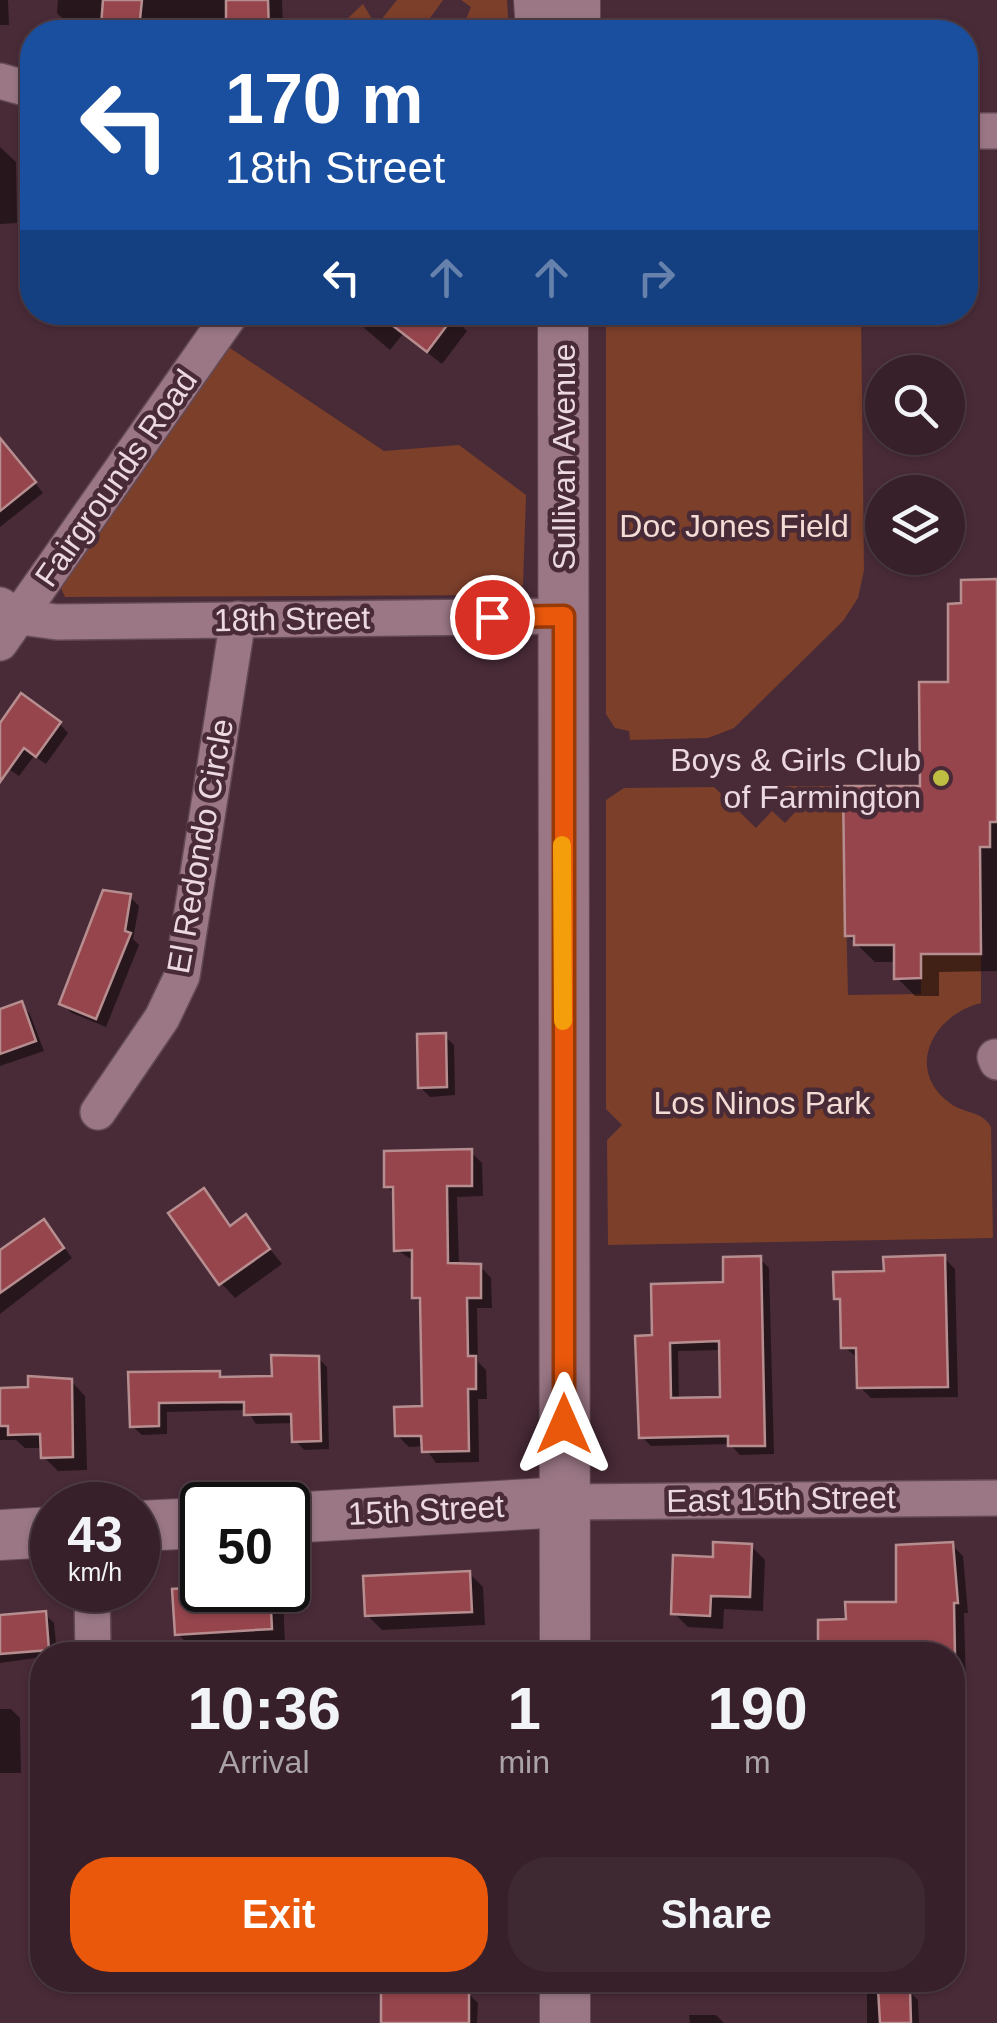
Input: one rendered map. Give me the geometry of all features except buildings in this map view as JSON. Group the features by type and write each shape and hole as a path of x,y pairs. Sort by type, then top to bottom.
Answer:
{"main road":[{"name":"Sullivan Avenue","path":"563,325 565,1642"},
{"name":"15th Street","path":"310,1517 564,1502"},
{"path":"0,1536 30,1534"},
{"path":"565,1992 565,2023"}],"street":[{"name":"Fairgrounds Road","path":"6,622 223,325"},
{"name":"18th Street","path":"6,622 564,616"},
{"name":"El Redondo Circle","path":"98,1112 162,1018 182,976 238,619"},
{"name":"East 15th Street","path":"564,1502 997,1498"},
{"path":"92,1612 93,1642"}],"green space":[{"path":"397,0 443,0 429,20 381,20"},
{"path":"461,0 507,0 508,20 466,20 471,7"},
{"path":"363,4 372,20 346,20"},
{"name":"Doc Jones Field","path":"606,325 861,325 864,570 858,598 843,621 734,728 708,738 630,740 629,731 615,728 606,714"},
{"path":"227,346 384,451 459,445 526,495 523,585 504,595 65,597 60,586"},
{"name":"Los Ninos Park","path":"785,786 843,786 848,995 921,994 921,954 981,954 981,1003 949,1019 930,1046 927,1061 937,1091 951,1104 978,1115 991,1127 993,1238 608,1245 607,1140 622,1125 606,1109 606,800 624,788 714,787 756,828 772,811 785,823 797,810 783,796"}],"slow traffic":[{"path":"562,845 563,1021"}],"place":[{"name":"Boys & Girls Club of Farmington","path":"941,778"}],"route":[{"path":"492,617 564,616 564,1424"}]}
